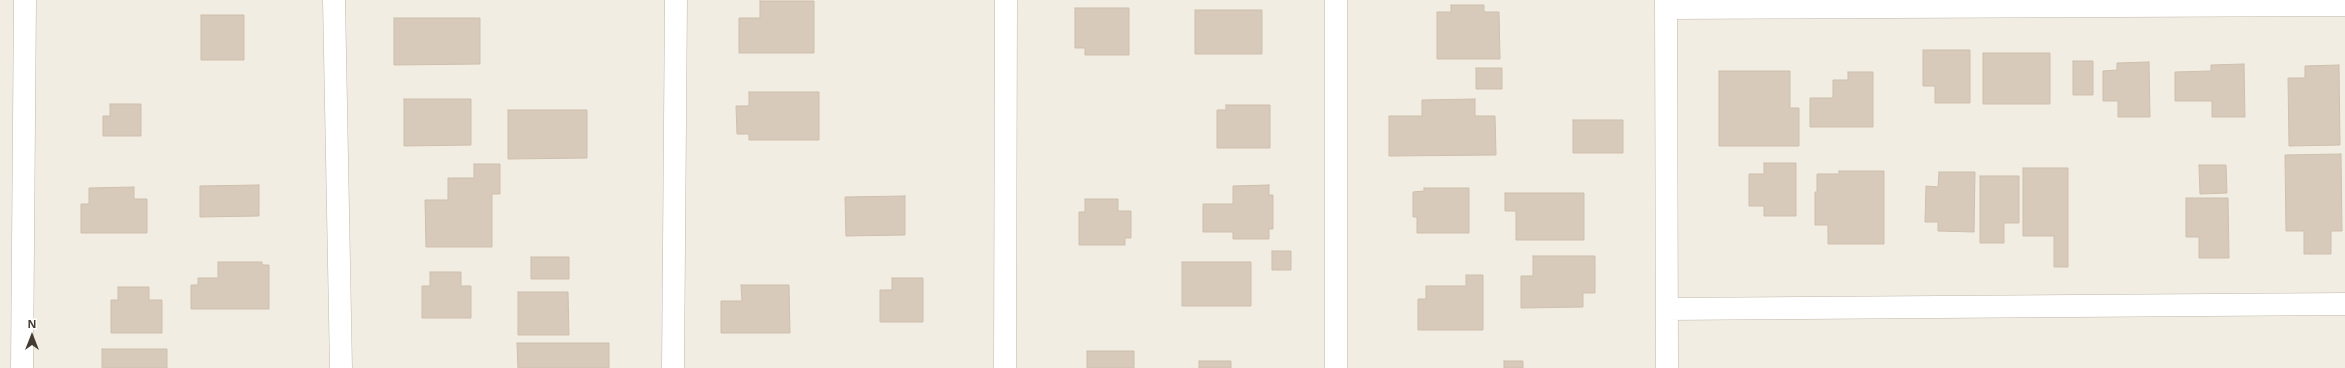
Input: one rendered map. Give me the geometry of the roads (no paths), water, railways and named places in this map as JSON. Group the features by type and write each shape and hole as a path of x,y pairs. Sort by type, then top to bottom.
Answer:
{"street":[{"path":"22,368 25,0"},
{"path":"334,0 340,368"},
{"path":"673,368 676,0"},
{"path":"1005,368 1006,0"},
{"path":"1336,0 1336,368"},
{"path":"1667,368 1666,4 2345,5"},
{"path":"1667,309 2345,304"}]}
